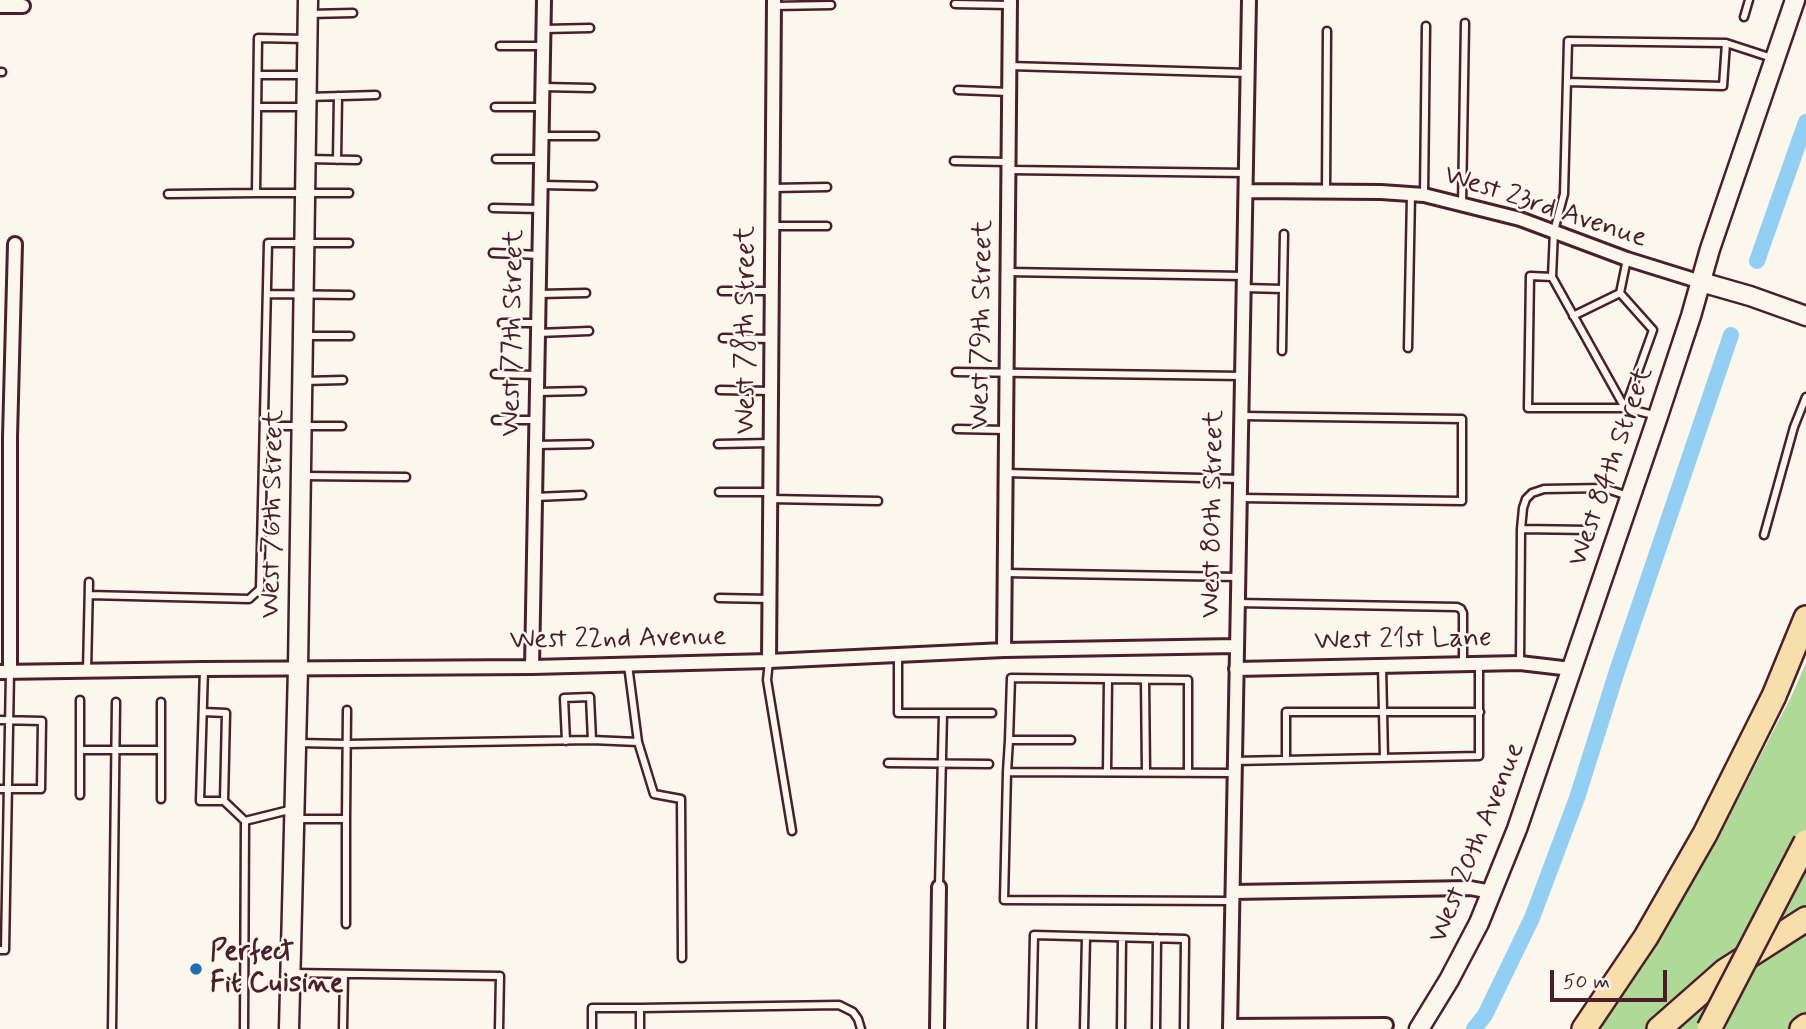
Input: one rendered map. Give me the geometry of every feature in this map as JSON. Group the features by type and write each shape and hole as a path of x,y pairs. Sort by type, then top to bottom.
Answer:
{"highway":[{"path":"1584,1029 1646,937 1705,834 1774,696 1806,618"},
{"path":"1709,1029 1806,842"},
{"path":"1659,1029 1725,971 1806,919"}],"street":[{"name":"West 77th Street","path":"532,667 544,0"},
{"name":"West 80th Street","path":"1230,1028 1249,0"},
{"name":"West 84th Street","path":"1571,669 1658,416 1710,250 1795,0"},
{"name":"West 78th Street","path":"769,661 774,3"},
{"name":"West 79th Street","path":"1004,650 1010,3"},
{"path":"0,6 23,6"},
{"name":"West 76th Street","path":"289,1029 298,668 307,7"},
{"name":"West 23rd Avenue","path":"1246,191 1381,192 1418,195 1520,219 1627,259 1701,282"},
{"path":"5,672 5,437 15,244"},
{"path":"1701,282 1806,316"},
{"name":"West 22nd Avenue","path":"5,672 628,665 1004,650 1236,646"},
{"name":"West 21st Lane","path":"1236,669 1520,663 1571,669"},
{"name":"West 20th Avenue","path":"1419,1029 1461,959 1492,892 1517,829 1571,669"},
{"path":"937,1029 939,887"},
{"path":"1233,897 1469,888 1492,892"},
{"path":"1230,1028 1385,1025"}],"lane":[{"path":"1744,17 1749,0"},
{"path":"774,3 831,5"},
{"path":"955,4 1010,3"},
{"path":"307,7 353,13"},
{"path":"1462,205 1465,23"},
{"path":"1409,348 1426,26"},
{"path":"544,29 590,28"},
{"path":"1326,192 1327,32"},
{"path":"256,193 258,38 307,39"},
{"path":"1625,408 1552,277 1553,231 1564,194 1568,41 1727,43 1776,60"},
{"path":"1567,82 1723,86 1727,43"},
{"path":"500,46 543,46"},
{"path":"1010,65 1248,73"},
{"path":"257,75 306,75"},
{"path":"543,87 591,88"},
{"path":"958,90 1009,92"},
{"path":"257,107 338,96 376,95"},
{"path":"337,160 338,96"},
{"path":"495,107 542,107"},
{"path":"542,136 595,136"},
{"path":"305,159 357,160"},
{"path":"496,159 541,159"},
{"path":"954,161 1009,166 1246,173"},
{"path":"541,186 593,186"},
{"path":"773,188 827,187"},
{"path":"168,194 349,193"},
{"path":"493,208 540,209"},
{"path":"772,226 827,226"},
{"path":"1282,351 1284,234"},
{"path":"89,595 249,599 260,589 268,243 349,243"},
{"path":"493,253 540,255"},
{"path":"1620,293 1627,259"},
{"path":"1008,272 1244,282 1283,289"},
{"path":"1552,277 1530,276 1528,408 1625,408 1658,416"},
{"path":"722,290 772,291"},
{"path":"539,294 586,293"},
{"path":"1573,316 1620,293"},
{"path":"1620,293 1653,330 1625,408"},
{"path":"267,294 349,295"},
{"path":"502,323 589,331"},
{"path":"303,335 349,336"},
{"path":"723,338 771,338"},
{"path":"956,372 1242,376"},
{"path":"495,374 537,375"},
{"path":"302,381 343,380"},
{"path":"720,390 771,391"},
{"path":"537,392 582,391"},
{"path":"1764,535 1794,427 1806,397"},
{"path":"1239,498 1462,501 1462,419 1241,416"},
{"path":"496,420 536,420"},
{"path":"264,426 342,426"},
{"path":"957,429 1006,430"},
{"path":"718,444 771,443"},
{"path":"536,444 589,444"},
{"path":"1006,473 1240,479"},
{"path":"301,476 406,477"},
{"path":"1520,663 1521,528 1526,499 1540,490 1604,488 1630,496"},
{"path":"719,492 878,501"},
{"path":"535,497 582,495"},
{"path":"1521,528 1591,530"},
{"path":"1005,573 1238,577"},
{"path":"87,671 89,582"},
{"path":"719,598 769,599"},
{"path":"1237,603 1457,607 1464,613 1463,664"},
{"path":"898,655 898,713 992,713"},
{"path":"769,661 767,680 792,831"},
{"path":"1007,772 1188,772 1286,760 1479,756 1479,664"},
{"path":"628,665 638,741 654,794 681,799 682,958"},
{"path":"1382,665 1384,758"},
{"path":"204,668 200,801 224,801 245,821 244,1029"},
{"path":"0,950 5,950 4,789 9,753 5,672"},
{"path":"1188,772 1188,680 1011,678 1004,900 1233,897"},
{"path":"1107,772 1108,680"},
{"path":"1145,680 1146,772"},
{"path":"566,741 564,698 590,697 592,740"},
{"path":"80,700 80,794"},
{"path":"113,1029 116,702"},
{"path":"161,702 161,799"},
{"path":"345,924 347,709"},
{"path":"203,712 226,713 224,801"},
{"path":"1286,760 1286,712 1480,712"},
{"path":"939,887 943,713"},
{"path":"0,720 42,721 41,789 4,789"},
{"path":"1009,740 1071,740"},
{"path":"296,743 638,741"},
{"path":"80,750 161,750"},
{"path":"0,753 9,753"},
{"path":"888,763 989,764"},
{"path":"245,821 294,813 346,819"},
{"path":"1032,1029 1034,935 1185,939 1184,1029"},
{"path":"1084,1029 1086,937"},
{"path":"1121,1029 1122,938"},
{"path":"1156,1029 1157,939"},
{"path":"289,973 500,976 499,1029"},
{"path":"343,1029 344,974"},
{"path":"592,1029 592,1008 839,1005 853,1012 861,1029"},
{"path":"640,1008 640,1029"}],"green space":[{"path":"1806,663 1806,909 1652,1029 1598,1029 1656,942 1715,843"},
{"path":"1806,933 1806,1019 1794,1029 1679,1029 1720,993"}],"waterway":[{"path":"1757,261 1806,122"},
{"path":"1474,1029 1485,1015 1532,918 1577,798 1617,671 1731,335"}],"place":[{"name":"Perfect Fit Cuisine","path":"196,969"}]}
